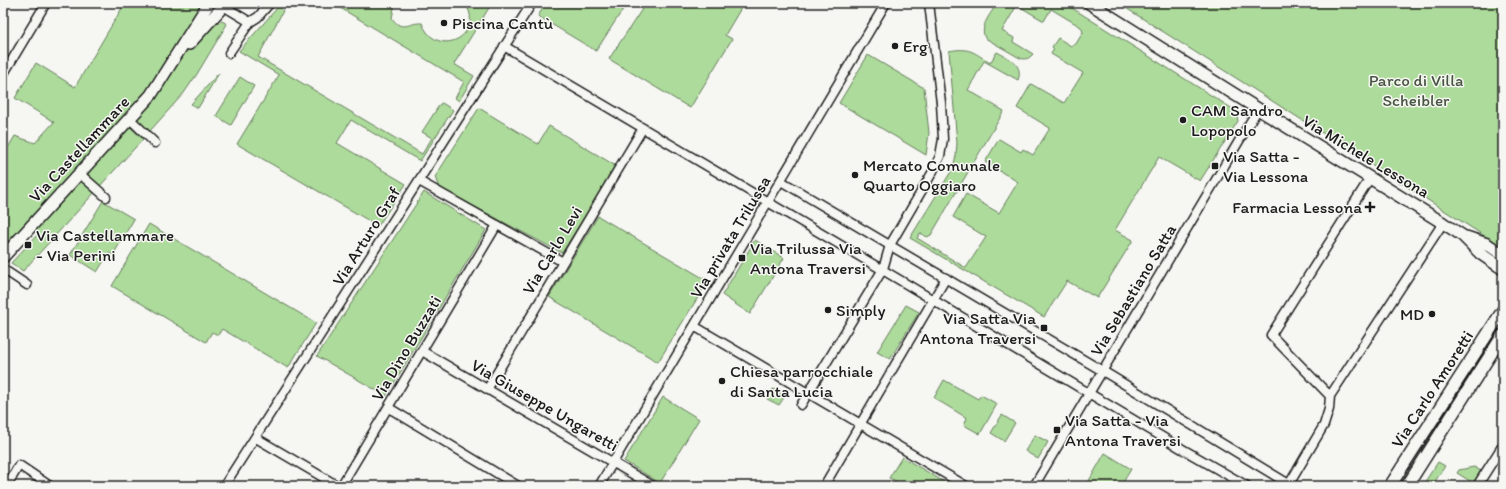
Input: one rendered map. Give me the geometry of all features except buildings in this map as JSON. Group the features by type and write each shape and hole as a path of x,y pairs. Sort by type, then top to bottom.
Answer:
{"street":[{"path":"3,75 46,3"},
{"name":"Via Castellammare","path":"3,257 151,96 209,3"},
{"path":"229,53 250,22 258,17 270,3"},
{"name":"Via Arturo Graf","path":"224,486 532,3"},
{"name":"Via privata Trilussa","path":"599,486 886,3"},
{"path":"801,405 882,269 890,245 932,174 940,156 943,139 941,103 929,3"},
{"name":"Via Michele Lessona","path":"1089,3 1258,110 1443,223 1463,236 1481,254 1503,269"},
{"path":"223,4 250,22"},
{"name":"Via Castellammare","path":"175,59 223,4"},
{"path":"504,46 1247,486"},
{"name":"Via Sebastiano Satta","path":"1034,486 1258,110"},
{"path":"130,119 155,143"},
{"name":"Via Carlo Levi","path":"488,388 643,128"},
{"path":"80,174 106,197"},
{"path":"1330,396 1271,335 1370,178"},
{"path":"419,181 563,262"},
{"path":"781,181 1102,371 1290,485 1324,426 1330,409 1330,396 1443,223"},
{"name":"Via Dino Buzzati","path":"341,486 389,408 496,225"},
{"name":"Via Michele Lessona","path":"1463,236 1487,244 1503,254"},
{"path":"3,269 27,285"},
{"path":"824,486 946,278"},
{"name":"Via Carlo Amoretti","path":"1390,486 1503,310"},
{"path":"694,326 966,486"},
{"name":"Via Carlo Amoretti","path":"1407,486 1503,335"},
{"name":"Via Giuseppe Ungaretti","path":"422,351 488,388 653,486"},
{"path":"389,408 518,486"},
{"path":"256,438 338,486"},
{"path":"1477,486 1503,445"},
{"path":"7,486 19,465 50,486"}],"green space":[{"path":"125,3 202,3 147,90 3,249 3,156 15,136 35,143 54,122 15,98 36,63 75,87"},
{"path":"332,3 395,3 392,18 399,25 406,26 422,23 428,33 436,39 444,42 452,41 460,37 466,31 470,23 470,14 465,3 492,3 454,64 474,76 459,101 455,98 464,82"},
{"path":"546,3 627,3 596,51 538,16"},
{"path":"646,3 744,3 725,35 732,39 690,108 609,59"},
{"path":"997,3 1064,3 1236,111 1238,121 1200,181 1159,157 1115,230 1133,240 1097,298 1067,281 1044,317 910,238 952,170 956,156 957,143 949,51 971,51 990,63 997,52 1014,62 1019,70 1018,80 984,61 968,90 1004,111 931,235 927,237 920,233 917,238 966,268 986,237 953,217 966,194 999,213 1018,182 985,162 999,139 1021,152 1023,149 1033,155 1050,128 1017,108 1031,84 1064,103 1083,73 1051,54 1054,49 1052,47 1058,38 1071,46 1076,44 1083,32 1081,27 1051,9 1044,21 1017,5 1002,31 1014,38 1013,42 1033,54 1028,58 1024,59 1018,57 985,38 985,25"},
{"name":"Parco di Villa Scheibler","path":"1118,3 1503,3 1503,243 1497,244"},
{"path":"279,6 283,11 258,57 422,154 432,138 422,132 440,104 442,103 453,110 420,161 351,120 337,143 406,184 378,226 237,144 279,75 239,51"},
{"path":"222,21 227,24 197,74 184,93 149,132 137,121 137,117 188,49 206,30"},
{"path":"868,55 924,88 929,133 926,155 839,103"},
{"path":"219,73 198,108 191,104"},
{"path":"240,77 254,86 231,125 216,116"},
{"path":"479,108 538,144 549,126 616,166 562,253 439,188 435,177"},
{"path":"129,126 143,139 100,186 86,173"},
{"path":"81,179 95,192 23,271 11,263 39,233 34,230"},
{"path":"424,192 486,230 386,396 317,356"},
{"path":"103,201 134,219 113,255 109,253 97,272 70,255"},
{"path":"598,216 708,281 658,362 549,297"},
{"path":"149,224 316,323 288,368 222,329 218,335 212,332 206,342 112,286"},
{"path":"755,240 784,258 750,314 722,295"},
{"path":"906,305 919,312 890,359 877,352"},
{"path":"944,380 978,399 981,395 997,404 980,434 964,425 967,418 934,398"},
{"path":"773,389 785,396 779,405 767,399"},
{"path":"663,397 699,419 660,483 624,461"},
{"path":"1002,415 1015,423 1004,441 991,433"},
{"path":"1035,435 1048,442 1038,459 1025,451"},
{"path":"1105,453 1131,469 1121,486 1086,486"},
{"path":"902,457 951,486 893,486 896,481 889,478"},
{"path":"1438,462 1445,466 1432,486 1422,486"},
{"path":"1474,467 1481,471 1473,483 1457,473 1459,470"}],"place":[{"name":"Piscina Cantù","path":"444,23"},
{"name":"Erg","path":"895,46"},
{"name":"CAM Sandro Lopopolo","path":"1183,120"},
{"name":"Via Satta - Via Lessona","path":"1215,166"},
{"name":"Mercato Comunale Quarto Oggiaro","path":"855,175"},
{"name":"Farmacia Lessona","path":"1370,207"},
{"name":"Via Castellammare - Via Perini","path":"28,245"},
{"name":"Via Trilussa Via Antona Traversi","path":"742,258"},
{"name":"Simply","path":"828,310"},
{"name":"MD","path":"1432,314"},
{"name":"Via Satta Via Antona Traversi","path":"1044,328"},
{"name":"Chiesa parrocchiale di Santa Lucia","path":"722,381"},
{"name":"Via Satta - Via Antona Traversi","path":"1057,430"}]}
